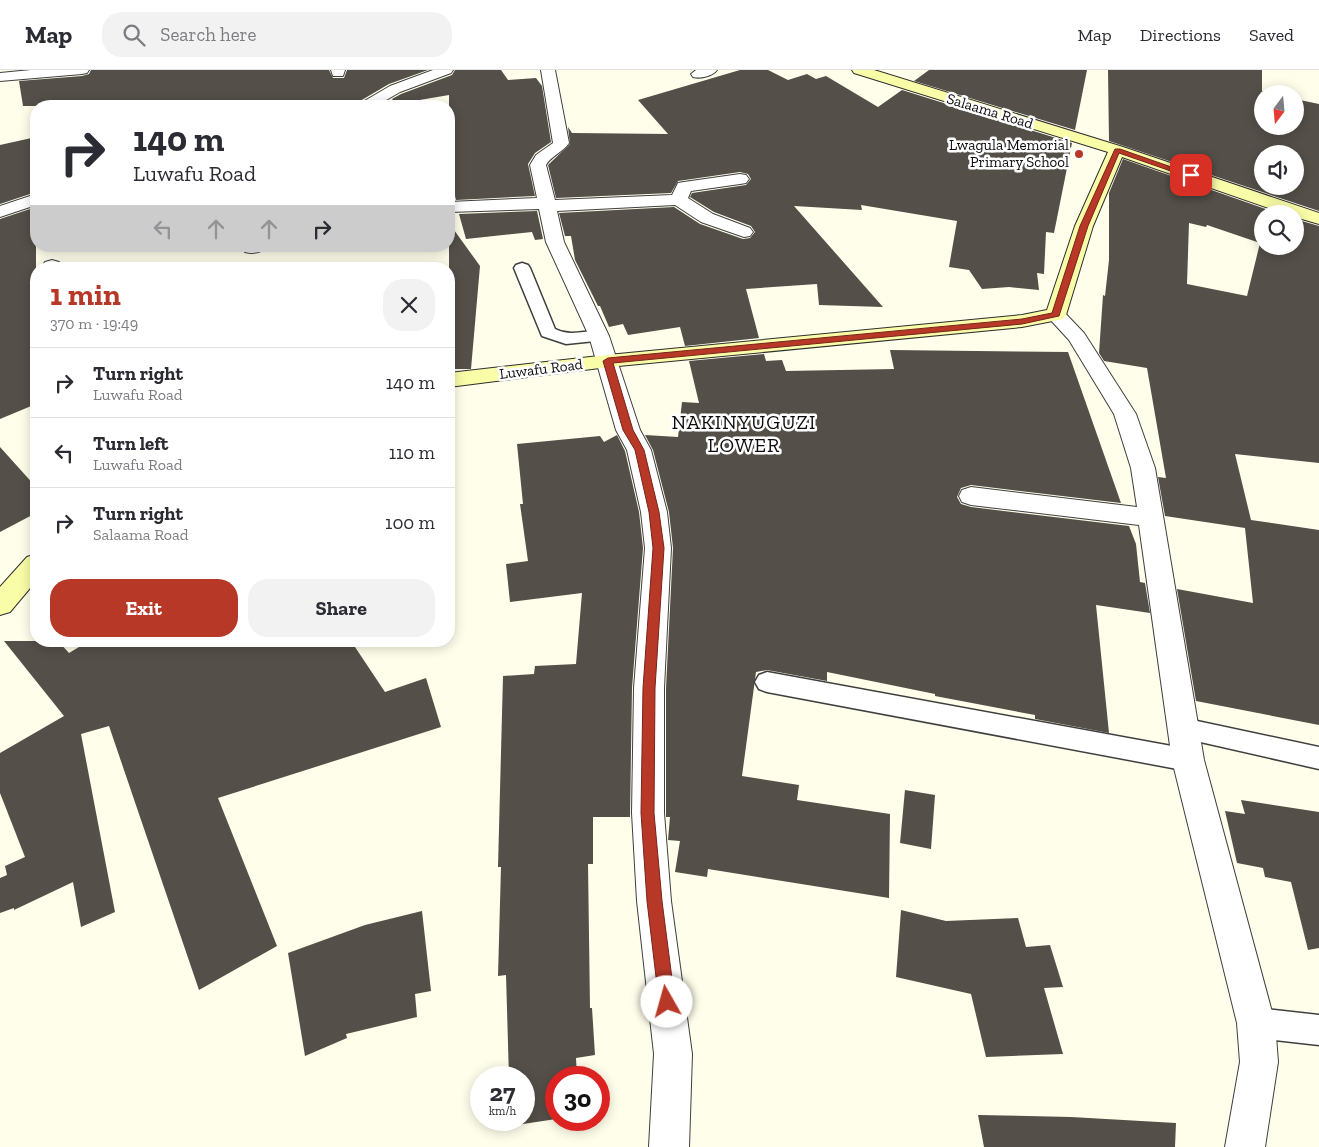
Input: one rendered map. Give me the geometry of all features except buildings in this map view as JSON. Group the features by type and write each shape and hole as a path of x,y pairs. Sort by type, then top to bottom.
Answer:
{"street":[{"path":"0,77 82,70"},
{"path":"377,100 395,90 446,70"},
{"path":"548,70 561,143 558,149 541,158 538,165 555,242 603,349 628,430 640,450 654,512 658,548 649,688 648,813 654,901 673,1054 669,1147"},
{"name":"Salaama Road","path":"859,70 1117,150 1319,219"},
{"path":"1117,150 1084,226 1056,314 1077,337 1125,414 1143,468 1188,760 1256,1023 1259,1062 1245,1147"},
{"path":"678,200 684,188 740,179"},
{"path":"455,207 678,200 707,218 744,232"},
{"path":"0,212 30,201"},
{"name":"Luwafu Road","path":"455,379 603,349 1022,321 1056,314"},
{"path":"971,496 1151,518"},
{"path":"0,605 30,571"}],"lane":[{"path":"522,268 548,332 556,337 603,349"},
{"path":"767,682 1188,760"},
{"path":"1183,729 1319,758"},
{"path":"1256,1023 1319,1030"}],"place":[{"name":"Lwagula Memorial Primary School","path":"1079,154"}],"district":[{"name":"NAKINYUGUZI LOWER","path":"744,434"}],"route":[{"path":"667,1002 654,901 648,813 649,688 658,548 654,512 640,450 628,430 608,361 1022,321 1056,314 1084,226 1117,150 1191,175"}]}
